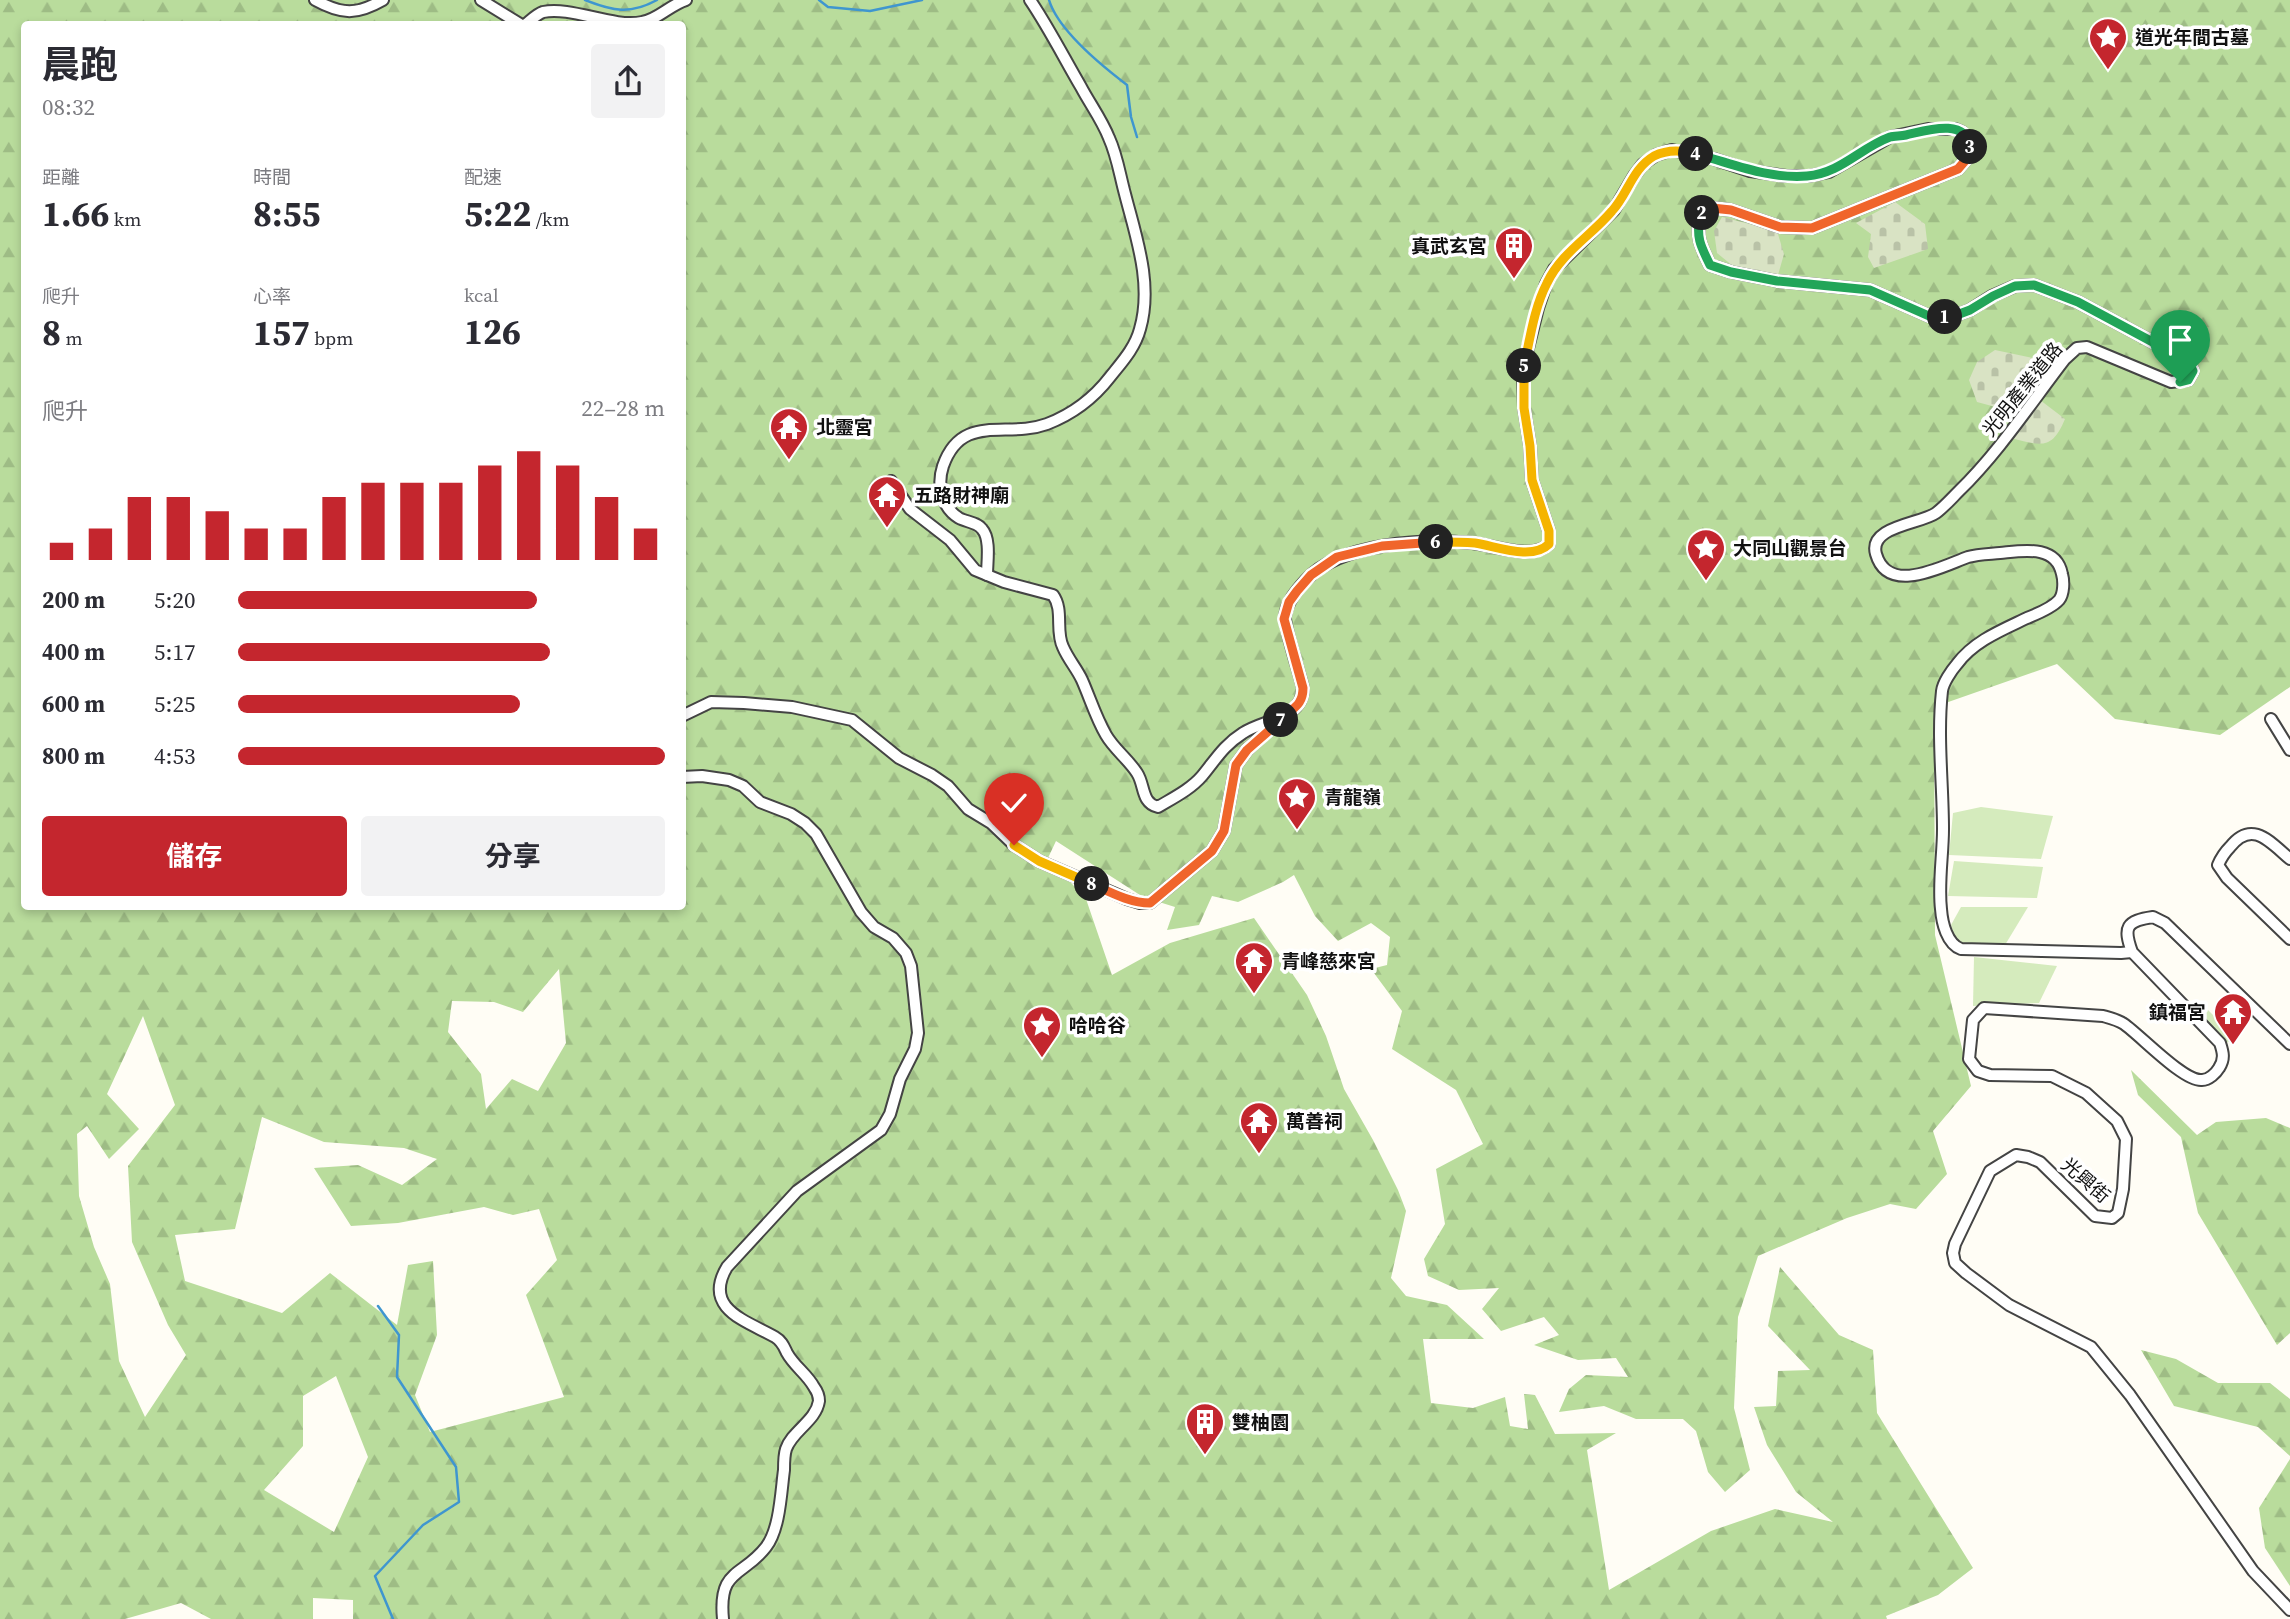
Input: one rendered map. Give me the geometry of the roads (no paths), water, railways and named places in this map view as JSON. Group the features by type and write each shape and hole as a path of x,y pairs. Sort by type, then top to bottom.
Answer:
{"street":[{"path":"315,0 329,8 351,13 383,0"},
{"path":"481,0 512,21"},
{"path":"645,21 675,3 686,0"},
{"path":"987,575 987,539 984,530 958,517 943,500 942,468 952,449 963,437 977,430 1011,430 1046,424 1084,404 1096,395 1131,351 1140,330 1145,307 1144,273 1110,138 1030,0"},
{"path":"530,21 541,12 555,12 613,21"},
{"name":"光明產業道路","path":"1284,716 1300,705 1303,698 1303,688 1284,619 1289,602 1311,575 1337,557 1382,546 1437,542 1472,543 1523,551 1537,551 1549,544 1549,531 1532,480 1524,408 1523,368 1538,309 1554,269 1614,210 1643,164 1656,155 1672,150 1714,159 1750,171 1809,176 1829,172 1890,137 1928,129 1955,129 1962,132 1970,143 1970,155 1958,169 1812,228 1780,227 1731,210 1712,208 1700,215 1697,231 1700,245 1710,265 1731,272 1777,281 1870,290 1929,316 1954,316 2015,286 2034,285 2078,302 2188,361 2193,371 2188,380 2171,382 2103,352 2088,347 2077,348 2065,359 1978,472 1935,514 1887,531 1878,539 1875,550 1879,561 1887,570 1898,576 1919,575 1971,556 2036,550 2054,558 2062,573 2063,593 2059,600 1976,645 1957,664 1942,688 1939,772 1943,827 1941,909 1948,938 1954,946 1961,949 2121,953 2132,951"},
{"path":"891,481 910,509 950,540 975,570 1003,582 1053,596 1059,611 1058,630 1062,646 1081,678 1106,736 1138,774 1146,800 1152,806 1158,807 1201,777 1222,749 1245,731 1267,720 1284,716"},
{"path":"686,714 711,702 744,703 792,707 852,720 899,758 948,786 968,808 991,823 1014,845 1039,861 1140,903 1150,903 1212,851 1224,831 1236,765 1247,750 1284,716"},
{"path":"2271,719 2290,750"},
{"path":"686,777 729,780 743,786 760,802 791,814 806,823 816,834 861,912 874,927 892,938 906,953 911,966 918,1033 915,1049 900,1079 890,1114 881,1130 797,1191 727,1267 720,1279 719,1290 732,1314 778,1338 788,1356 813,1384 819,1398 816,1410 786,1449 777,1521 767,1546 730,1576 724,1593 723,1619"},
{"path":"2290,859 2262,835 2252,833 2245,834 2232,844 2218,865 2227,878 2290,939"},
{"path":"2132,951 2126,935 2128,928 2134,922 2158,918 2290,1044"},
{"name":"光興街","path":"2132,951 2220,1043 2223,1062 2216,1073 2200,1081 2182,1072 2122,1022 2103,1016 1984,1008 1973,1020 1969,1059 1978,1071 1990,1075 2052,1076 2086,1093 2117,1121 2126,1139 2123,1189 2118,1213 2112,1218 2095,1216 2040,1162 2016,1155 1990,1171 1955,1244 1955,1263 2009,1305 2091,1348 2130,1395 2253,1571 2290,1610"}],"waterway":[{"path":"585,0 621,10 638,8 657,0"},
{"path":"819,0 828,7 870,11 922,0"},
{"path":"1049,0 1071,35 1127,85 1131,117 1137,137"},
{"path":"378,1306 399,1335 397,1377 456,1467 459,1502 423,1525 375,1576 393,1619"}],"place":[{"name":"道光年間古墓","path":"2108,71"},
{"name":"真武玄宮","path":"1514,280"},
{"name":"北靈宮","path":"789,461"},
{"name":"五路財神廟","path":"887,529"},
{"name":"大同山觀景台","path":"1706,582"},
{"name":"青龍嶺","path":"1297,831"},
{"name":"青峰慈來宮","path":"1254,995"},
{"name":"鎮福宮","path":"2233,1046"},
{"name":"哈哈谷","path":"1042,1059"},
{"name":"萬善祠","path":"1259,1155"},
{"name":"雙柚園","path":"1205,1456"}]}
